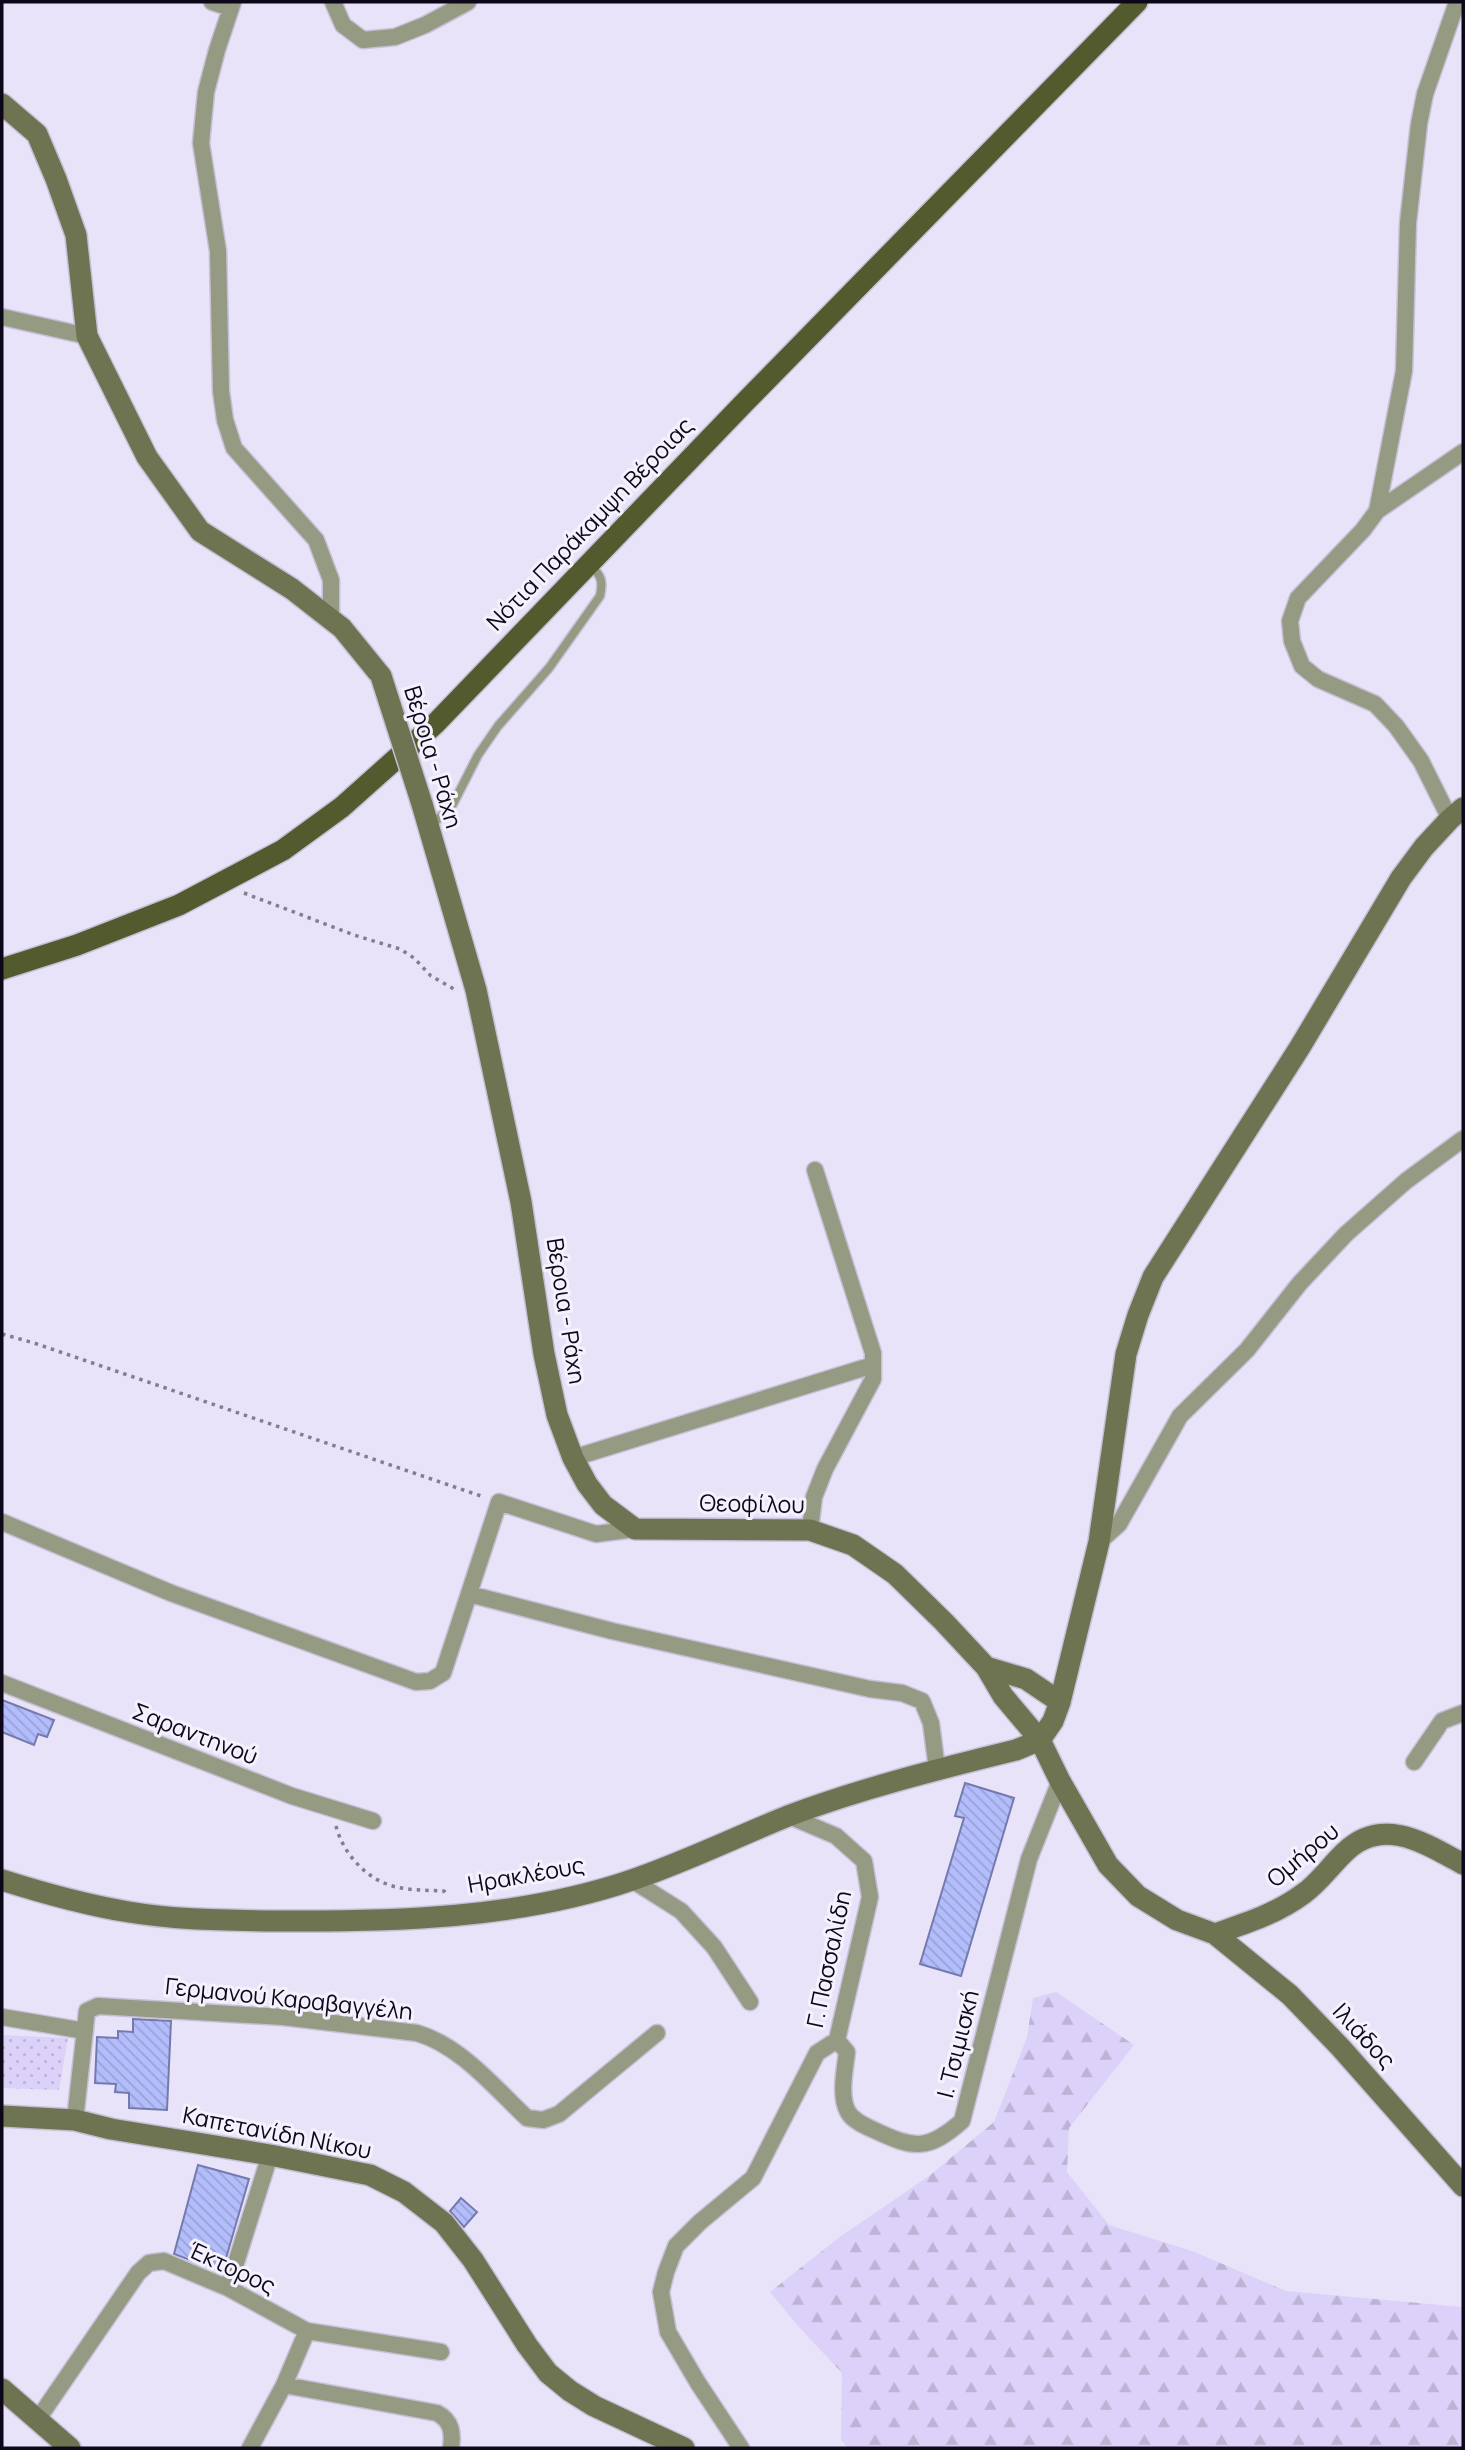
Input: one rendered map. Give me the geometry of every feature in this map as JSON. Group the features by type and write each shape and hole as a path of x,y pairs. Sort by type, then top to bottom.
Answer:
{"main road":[{"name":"Νότια Παράκαμψη Βέροιας","path":"2,969 133,925 223,883 283,850 342,807 435,724 1137,2"}],"street":[{"path":"212,2 232,5 206,92 201,143 218,251 225,421 234,448 316,540 331,580 331,619"},
{"path":"333,2 343,26 363,40 395,37 468,2"},
{"path":"1377,511 1404,371 1408,223 1419,124 1425,94 1457,2"},
{"name":"Βέροια - Ράχη","path":"2,104 37,134 76,235 87,336 147,457 200,531 292,589 331,619 342,628 381,676 422,804 476,990 521,1202 544,1354 557,1415 573,1458 587,1484 604,1505 635,1529"},
{"path":"2,317 87,336"},
{"path":"1040,1740 1053,1721 1060,1702 1099,1542 1126,1354 1153,1277 1300,1047 1401,878 1457,813 1396,726 1375,704 1318,680 1302,666 1292,641 1290,621 1298,598 1363,530 1377,511 1463,453"},
{"path":"1099,1542 1119,1524 1180,1416 1247,1350 1300,1283 1346,1234 1406,1181 1463,1139"},
{"path":"810,1530 814,1497 825,1469 873,1379 873,1353 815,1170"},
{"path":"573,1458 873,1365"},
{"path":"2,1522 171,1593 416,1682 430,1681 443,1673 499,1502 596,1534 635,1529"},
{"name":"Θεοφίλου","path":"635,1529 810,1530 853,1545 895,1574 986,1667 1003,1696 1040,1740 1059,1780"},
{"path":"469,1594 612,1631 870,1689 902,1693 922,1701 931,1723 937,1769"},
{"path":"986,1667 1026,1679 1060,1702"},
{"name":"Σαραντηνού","path":"2,1684 332,1810 373,1821"},
{"path":"1414,1762 1442,1721 1463,1713"},
{"name":"Ηρακλέους","path":"2,1880 41,1892 130,1912 192,1919 393,1919 494,1911 579,1895 632,1880 789,1816 862,1790 1016,1751 1040,1740"},
{"name":"Ιλιάδος","path":"1059,1780 1108,1866 1138,1896 1177,1920 1215,1934 1290,1995 1350,2058 1463,2186"},
{"name":"Ι. Τσιμισκή","path":"837,2039 846,2052 844,2096 847,2111 858,2123 900,2143 925,2145 943,2138 962,2121 1029,1859 1059,1780"},
{"name":"Γ. Πασσαλίδη","path":"741,2448 668,2332 661,2292 676,2246 700,2222 753,2178 817,2053 837,2039 870,1897 864,1861 836,1836 789,1816"},
{"name":"Ομήρου","path":"1215,1934 1268,1916 1296,1899 1348,1849 1371,1835 1401,1834 1463,1864"},
{"path":"632,1880 681,1911 714,1947 750,2002"},
{"name":"Γερμανού Καραβαγγέλη","path":"85,2031 88,2011 98,2006 111,2005 283,2017 416,2033 435,2039 450,2048 527,2118 543,2120 559,2115 657,2033"},
{"path":"2,2017 85,2031 75,2120"},
{"name":"Καπετανίδη Νίκου","path":"2,2116 75,2120 111,2129 270,2155 370,2175 404,2192 444,2222 473,2260 548,2373 594,2406 684,2448"},
{"path":"228,2288 270,2155"},
{"name":"Έκτορος","path":"38,2418 138,2273 149,2263 164,2261 228,2288 307,2331 441,2352"},
{"path":"250,2448 284,2385 307,2331"},
{"path":"284,2385 437,2413 446,2418 453,2434 451,2448"},
{"path":"2,2389 70,2448"}],"lane":[{"path":"428,829 453,804 478,755 498,726 549,668 600,596 603,583 600,574 588,564"}],"path":[{"path":"223,883 256,899 400,949 447,987 459,991 476,990"},
{"path":"2,1334 499,1502"},
{"path":"332,1810 339,1838 351,1857 371,1874 384,1883 402,1888 444,1891 466,1913"}],"green space":[{"path":"1056,1992 1134,2045 1069,2128 1067,2172 1109,2225 1192,2251 1286,2291 1463,2307 1463,2448 848,2448 841,2440 842,2373 770,2292 841,2236 929,2176 994,2122 1027,2037 1033,1998"},
{"path":"2,2035 68,2038 59,2090 2,2088"}],"building":[{"path":"2,1700 54,1720 47,1737 38,1734 34,1745 2,1732"},
{"path":"965,1783 1014,1798 961,1976 920,1964 964,1818 955,1816"},
{"path":"133,2019 171,2021 167,2110 129,2108 129,2093 115,2092 116,2084 95,2083 97,2037 118,2038 118,2031 133,2032"},
{"path":"198,2165 249,2179 222,2272 174,2254"},
{"path":"461,2198 477,2212 464,2227 450,2211"}]}
